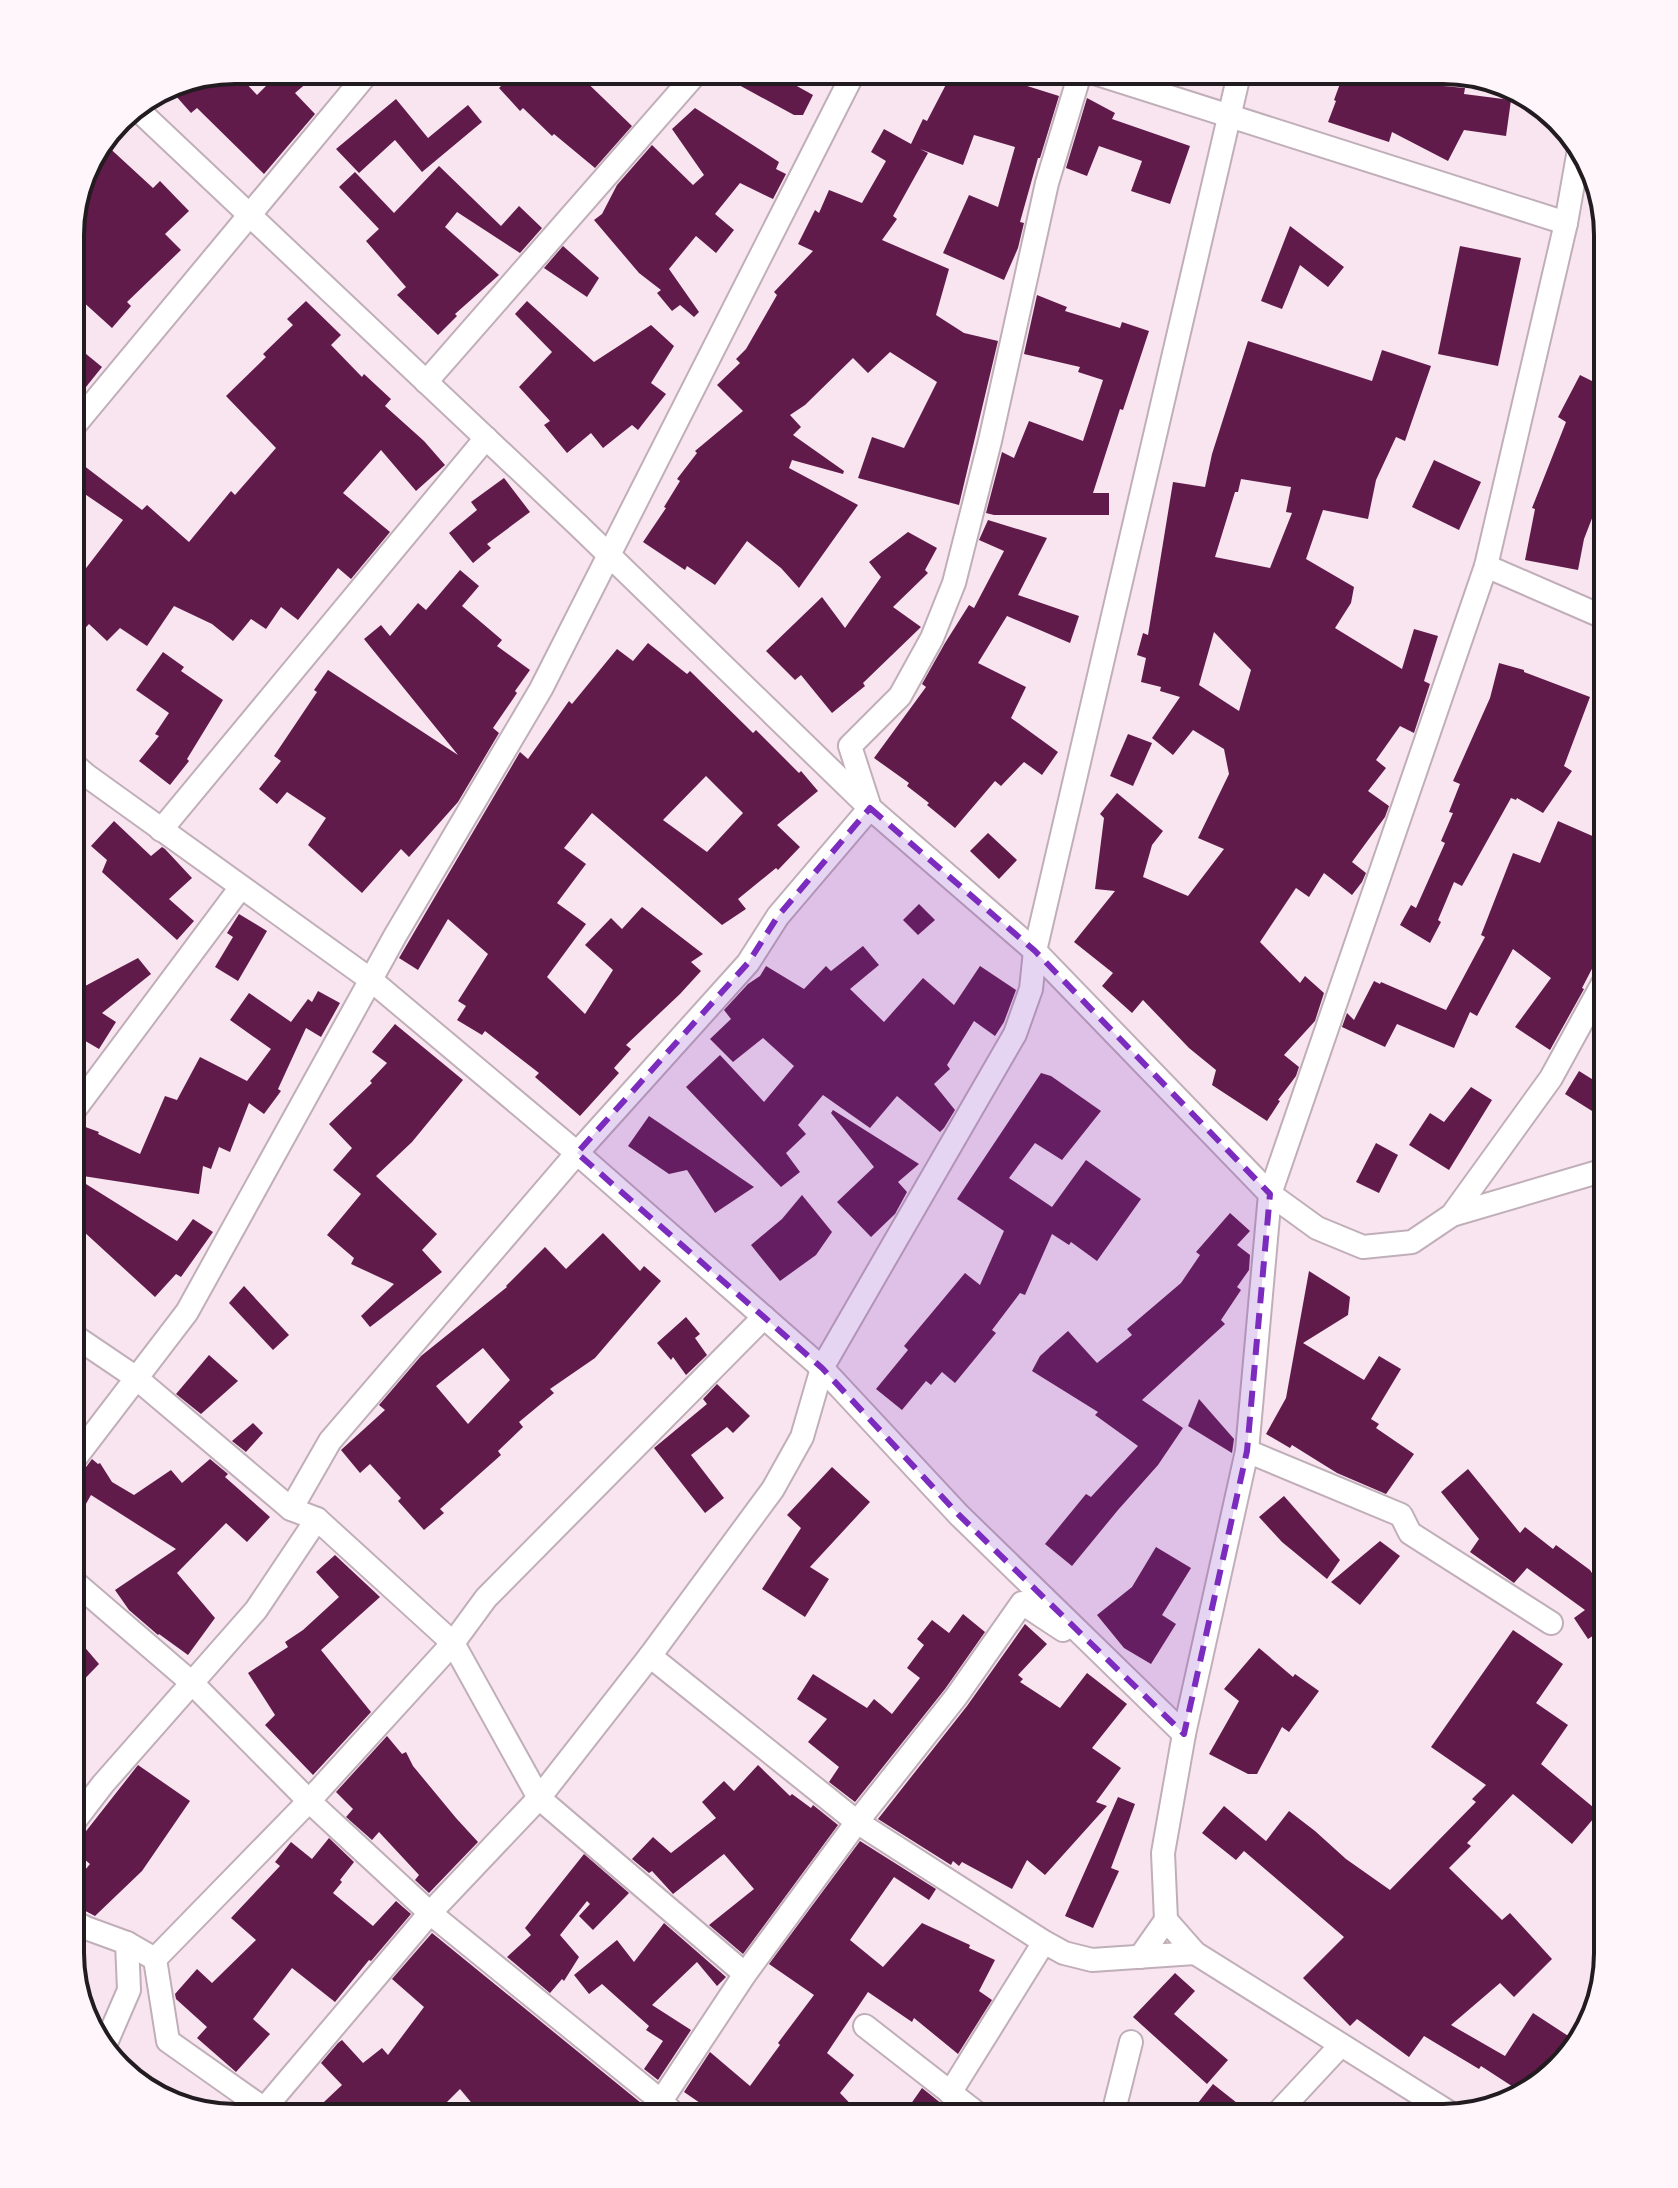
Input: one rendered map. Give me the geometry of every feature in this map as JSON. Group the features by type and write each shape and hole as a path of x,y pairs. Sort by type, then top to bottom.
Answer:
{"street":[{"path":"84,414 358,84"},
{"path":"426,382 687,84"},
{"path":"84,1446 187,1312 395,936 541,689 848,84"},
{"path":"870,808 850,746 900,696 932,638 954,583 990,441 1047,183 1079,84"},
{"path":"1128,84 1566,223"},
{"path":"279,2104 430,1913 539,1798 650,1656 773,1489 802,1437 822,1368 1015,1034 1031,989 1035,951 1237,84"},
{"path":"143,115 610,556 870,808 1035,951 1270,1194 1317,1228 1363,1247 1412,1242 1452,1215 1594,1173"},
{"path":"1140,1957 1166,1920 1163,1853 1184,1734 1247,1451 1270,1194 1486,566 1566,223 1576,165"},
{"path":"161,830 486,438"},
{"path":"1486,566 1594,613"},
{"path":"84,782 161,830 371,980 577,1153 822,1368 959,1515 1184,1734"},
{"path":"291,1509 330,1441 577,1153 748,963 778,916 870,808"},
{"path":"84,1097 241,887"},
{"path":"1452,1215 1551,1078 1594,1000"},
{"path":"155,1959 309,1801 453,1643 486,1598 764,1317"},
{"path":"84,1342 135,1377 291,1509 317,1519 453,1643 539,1798 745,1974"},
{"path":"1247,1451 1401,1515 1410,1533 1551,1623"},
{"path":"84,1809 256,1610 317,1519"},
{"path":"84,1590 192,1683 309,1801 430,1913 648,2104"},
{"path":"657,2104 745,1974 857,1822 956,1697 1022,1603 1107,1659"},
{"path":"650,1656 857,1822 1064,1953 1092,1960 1195,1953"},
{"path":"1166,1920 1195,1953 1435,2104"},
{"path":"84,1927 127,1943 155,1959"},
{"path":"950,2093 1044,1942"},
{"path":"109,2037 129,1990 127,1943"},
{"path":"155,1959 168,2041 257,2104"},
{"path":"865,2026 965,2104"},
{"path":"1116,2104 1131,2042"},
{"path":"1286,2104 1341,2045"}],"highlighted area":[{"path":"870,808 1035,951 1270,1194 1247,1451 1184,1734 959,1515 822,1368 577,1153 748,963 778,916"}],"building":[{"path":"225,84 247,84 257,95 268,84 306,84 295,93 315,114 264,174 197,108 191,113 176,96"},
{"path":"503,84 588,84 632,126 595,168 554,134 552,136 523,108 520,111 499,88"},
{"path":"793,84 813,95 803,115 794,115 739,85"},
{"path":"946,84 1021,84 1059,96 1020,222 1024,223 1018,248 1004,280 943,253 969,195 998,207 1015,147 974,135 963,165 920,149 928,153 893,216 897,219 882,240 949,269 936,315 964,333 998,341 959,505 858,478 872,437 904,448 937,382 890,352 868,373 853,358 805,405 790,415 801,427 793,435 844,471 843,474 792,460 789,468 858,505 799,588 781,568 747,541 715,585 687,566 685,570 643,542 666,508 680,481 677,479 697,453 695,451 743,411 717,385 740,363 736,359 746,349 777,295 774,292 813,251 798,244 815,210 819,213 829,190 862,203 886,161 871,152 884,129 911,144 923,119 927,121"},
{"path":"1340,84 1422,84 1465,88 1464,94 1511,100 1506,136 1464,130 1448,161 1392,132 1389,142 1328,122"},
{"path":"1087,98 1115,113 1112,119 1190,146 1170,204 1131,191 1142,161 1099,146 1087,176 1066,168"},
{"path":"396,99 428,138 468,105 482,122 422,172 395,140 359,173 336,149"},
{"path":"695,108 779,162 776,169 786,174 773,199 740,183 715,214 734,230 716,253 696,236 669,269 699,312 694,317 680,305 672,311 657,293 661,290 639,273 594,220 602,214 617,185 652,145 693,185 704,175 672,129"},
{"path":"111,149 153,188 160,181 189,211 165,234 181,250 127,302 131,306 112,328 84,303 85,215 92,186"},
{"path":"439,166 501,226 519,206 542,228 520,253 457,212 445,227 499,275 455,314 457,316 438,335 397,295 406,287 366,241 379,229 339,187 355,172 394,213"},
{"path":"1290,226 1344,267 1328,287 1300,265 1282,309 1261,301"},
{"path":"563,246 599,278 587,297 544,268"},
{"path":"1460,246 1521,258 1498,366 1438,354"},
{"path":"1037,295 1067,307 1065,311 1120,328 1122,322 1149,331 1093,493 1109,493 1109,515 986,513 1002,452 1014,458 1029,421 1083,441 1103,380 1078,372 1080,367 1024,354"},
{"path":"306,301 341,335 331,345 362,377 364,374 391,399 385,406 445,465 416,491 381,450 343,493 390,532 351,579 338,568 298,620 281,607 266,629 251,619 233,641 212,624 174,606 147,646 120,628 107,641 89,624 84,629 84,571 123,520 84,494 84,466 142,510 147,505 189,542 231,491 235,495 276,448 226,396 293,325 287,319"},
{"path":"527,301 594,362 651,325 674,346 651,383 666,394 638,430 632,425 603,448 591,433 567,453 544,425 550,421 519,387 552,352 515,314"},
{"path":"1248,341 1372,381 1382,350 1431,366 1405,441 1396,437 1376,480 1368,519 1323,510 1306,559 1354,587 1351,603 1335,628 1402,669 1414,629 1438,636 1424,681 1430,684 1414,733 1400,726 1376,760 1386,768 1368,791 1389,806 1385,817 1352,862 1366,873 1362,882 1352,895 1324,873 1309,897 1296,888 1260,942 1300,983 1305,976 1324,993 1315,1021 1284,1055 1299,1067 1267,1121 1212,1085 1216,1070 1189,1048 1143,1000 1132,1013 1102,986 1113,973 1074,942 1115,891 1095,889 1104,818 1100,814 1117,793 1163,831 1152,845 1143,877 1188,896 1224,849 1198,838 1229,774 1224,749 1193,730 1173,755 1152,738 1180,697 1160,691 1161,687 1141,682 1146,658 1137,655 1143,633 1148,635 1173,482 1205,487 1212,454","holes":["1241,479 1291,487 1286,512 1292,513 1270,568 1215,557","1214,632 1251,670 1239,711 1199,685"]},
{"path":"84,352 102,367 84,390"},
{"path":"1580,375 1594,382 1594,513 1584,539 1578,570 1525,560 1535,509 1532,508 1566,422 1558,417"},
{"path":"1434,460 1481,482 1459,530 1412,507"},
{"path":"504,478 530,512 487,544 491,548 473,563 449,533 477,510 471,502"},
{"path":"988,520 1047,538 1018,595 1079,616 1070,643 1007,616 978,663 1026,687 1011,718 1058,752 1042,775 1024,762 1001,786 995,781 955,828 907,786 909,783 874,758 926,687 922,684 945,643 969,605 974,608 1004,551 979,540"},
{"path":"908,532 937,548 925,570 928,573 893,607 921,627 863,683 865,686 832,713 801,675 795,680 766,651 822,597 845,628 881,577 869,562"},
{"path":"460,570 479,586 462,606 502,640 497,646 530,670 493,728 499,733 458,802 409,857 401,849 362,893 308,845 326,818 287,792 277,804 259,789 281,761 274,756 328,670 458,755 364,639 381,625 390,636 418,603 426,610"},
{"path":"648,643 687,674 690,671 753,733 756,730 799,773 801,771 818,791 777,825 800,847 778,870 776,868 738,899 746,909 722,925 592,813 564,848 586,864 557,903 586,924 547,977 585,1014 613,970 585,945 611,918 622,929 642,907 703,954 691,962 701,971 626,1045 631,1049 614,1068 619,1073 580,1116 535,1077 539,1073 485,1031 482,1035 457,1020 466,1006 458,1001 488,954 448,919 418,970 399,958 520,752 528,759 569,701 572,704 617,649 633,661","holes":["706,776 743,813 707,852 663,820"]},
{"path":"163,652 184,667 181,671 223,700 187,759 189,761 170,785 139,761 159,736 155,734 169,713 136,690"},
{"path":"1499,663 1590,697 1564,766 1572,771 1543,813 1517,798 1511,798 1462,886 1454,882 1438,920 1441,922 1430,943 1400,925 1411,905 1416,908 1445,843 1441,841 1453,813 1449,812 1460,784 1453,781 1490,698"},
{"path":"1128,734 1152,743 1133,786 1110,776"},
{"path":"114,821 151,856 162,847 165,849 192,878 169,899 194,921 177,940 102,872 107,860 91,846"},
{"path":"1558,821 1594,837 1594,965 1550,1050 1515,1027 1551,978 1513,949 1477,1016 1470,1012 1454,1048 1397,1024 1385,1047 1342,1027 1347,1013 1354,1020 1374,981 1446,1010 1485,937 1481,935 1513,853 1540,863"},
{"path":"988,833 1017,860 999,879 970,851"},
{"path":"919,904 935,920 918,935 903,920"},
{"path":"239,914 267,931 238,981 215,967 233,937 227,933"},
{"path":"863,946 879,965 850,989 884,1022 923,978 954,1005 980,966 1016,990 995,1036 974,1021 947,1065 950,1069 934,1084 955,1110 940,1132 897,1096 870,1128 823,1095 798,1125 806,1134 786,1153 800,1172 781,1187 686,1087 720,1055 764,1102 794,1066 763,1038 733,1062 710,1039 731,1019 724,1010 748,984 760,976 766,966 804,989 826,966 831,971"},
{"path":"138,958 151,974 102,1013 116,1022 99,1049 84,1040 84,987"},
{"path":"318,991 340,1003 321,1037 306,1028 278,1089 281,1091 264,1114 249,1103 230,1152 219,1147 211,1169 203,1166 199,1194 84,1176 84,1126 140,1154 165,1096 177,1100 200,1057 247,1081 271,1049 230,1020 249,993 291,1022 308,999 312,1002"},
{"path":"395,1024 463,1080 412,1142 376,1176 437,1234 422,1250 442,1272 370,1327 361,1316 394,1284 351,1264 354,1258 327,1235 361,1194 333,1170 352,1148 329,1124 372,1083 370,1081 387,1063 372,1052"},
{"path":"1579,1071 1594,1080 1594,1112 1565,1094"},
{"path":"1041,1073 1051,1076 1101,1111 1062,1160 1035,1143 1009,1178 1052,1207 1086,1160 1141,1199 1097,1261 1071,1242 1069,1245 1052,1234 1025,1295 1020,1293 992,1330 996,1333 955,1383 942,1372 931,1385 926,1381 902,1410 876,1389 908,1350 904,1346 965,1273 980,1285 1004,1231 957,1199"},
{"path":"1471,1087 1492,1100 1449,1170 1409,1145 1430,1113 1444,1122"},
{"path":"833,1110 919,1164 898,1182 907,1192 895,1214 871,1237 837,1202 874,1167 831,1113"},
{"path":"649,1116 754,1187 715,1213 687,1170 669,1174 628,1146"},
{"path":"1376,1143 1398,1155 1379,1193 1356,1182"},
{"path":"84,1183 177,1241 193,1219 213,1232 181,1277 176,1274 155,1297 84,1232"},
{"path":"802,1195 832,1232 816,1255 780,1281 751,1245 782,1219"},
{"path":"1230,1213 1250,1231 1237,1245 1250,1255 1249,1270 1237,1287 1241,1290 1221,1320 1225,1324 1142,1400 1183,1428 1158,1465 1072,1566 1045,1544 1086,1494 1091,1497 1138,1446 1095,1415 1098,1412 1032,1371 1040,1356 1068,1331 1097,1363 1132,1335 1127,1329 1181,1283 1200,1255 1196,1252"},
{"path":"603,1233 640,1271 644,1266 661,1281 595,1358 550,1389 554,1393 519,1422 523,1427 498,1451 501,1455 440,1509 444,1513 424,1530 398,1501 401,1498 370,1464 360,1473 341,1450 385,1410 379,1405 421,1356 507,1287 545,1247 566,1269","holes":["483,1348 510,1380 468,1424 436,1386"]},
{"path":"1309,1271 1350,1297 1348,1315 1303,1343 1364,1380 1379,1356 1401,1369 1371,1419 1379,1424 1376,1428 1414,1454 1386,1494 1337,1473 1292,1445 1290,1448 1266,1434 1286,1398"},
{"path":"244,1286 289,1335 273,1350 229,1303"},
{"path":"686,1317 700,1334 695,1338 707,1355 686,1375 673,1357 671,1360 657,1343"},
{"path":"209,1355 238,1381 201,1414 176,1394"},
{"path":"717,1384 750,1416 733,1433 727,1427 691,1455 724,1498 705,1513 654,1448 707,1404 703,1399"},
{"path":"1199,1399 1234,1439 1232,1453 1188,1426"},
{"path":"253,1423 263,1433 246,1452 232,1441"},
{"path":"92,1459 100,1463 112,1482 134,1495 171,1470 182,1483 210,1459 228,1474 225,1477 270,1517 247,1542 226,1523 177,1573 215,1618 188,1655 129,1610 115,1590 176,1549 91,1495 84,1507 84,1470"},
{"path":"832,1467 870,1502 810,1567 829,1579 805,1617 762,1589 801,1528 787,1515"},
{"path":"1468,1469 1520,1533 1525,1527 1553,1549 1556,1545 1590,1570 1594,1576 1594,1635 1588,1639 1574,1618 1585,1610 1527,1568 1514,1583 1470,1552 1479,1539 1441,1492"},
{"path":"1284,1496 1340,1560 1327,1579 1282,1542 1259,1517"},
{"path":"1380,1541 1400,1556 1360,1605 1331,1582"},
{"path":"1156,1547 1191,1568 1162,1615 1176,1624 1151,1664 1124,1648 1097,1615 1132,1587"},
{"path":"335,1555 380,1597 321,1650 371,1712 313,1775 265,1725 275,1715 248,1673 288,1647 285,1642 339,1597 316,1572"},
{"path":"963,1614 985,1632 945,1689 855,1802 829,1782 839,1767 808,1742 827,1719 797,1699 813,1674 867,1708 874,1699 892,1714 920,1678 907,1668 924,1645 917,1639 932,1620 949,1633"},
{"path":"1025,1624 1047,1644 1018,1675 1023,1679 1020,1682 1060,1708 1087,1673 1127,1704 1092,1748 1121,1768 1096,1802 1107,1806 1045,1875 1027,1860 1012,1889 962,1862 959,1866 953,1861 951,1865 878,1819 967,1706"},
{"path":"1513,1630 1563,1664 1536,1703 1568,1725 1541,1764 1594,1808 1594,1818 1572,1844 1513,1794 1467,1843 1471,1846 1449,1868 1502,1920 1510,1913 1552,1959 1514,1997 1500,1983 1451,2025 1505,2056 1533,2013 1569,2037 1543,2067 1513,2087 1424,2036 1409,2057 1357,2019 1350,2026 1303,1978 1344,1937 1244,1851 1236,1860 1202,1833 1224,1806 1266,1841 1289,1811 1346,1859 1390,1890 1476,1802 1472,1799 1486,1785 1431,1747"},
{"path":"84,1646 99,1664 84,1680"},
{"path":"1259,1648 1293,1677 1295,1674 1319,1691 1289,1732 1282,1727 1257,1774 1248,1774 1209,1754 1239,1701 1224,1689"},
{"path":"387,1736 402,1754 406,1752 413,1766 478,1842 429,1893 415,1880 419,1875 379,1832 372,1840 346,1817 353,1809 336,1792"},
{"path":"138,1765 190,1801 142,1871 95,1916 84,1910 84,1871 90,1864 84,1859 84,1834"},
{"path":"758,1765 790,1796 792,1794 811,1808 813,1805 838,1825 743,1954 709,1925 754,1889 724,1854 673,1894 652,1871 649,1873 632,1859 653,1837 671,1853 716,1818 702,1802 724,1781 734,1791"},
{"path":"1118,1797 1135,1804 1111,1868 1119,1871 1093,1928 1065,1916"},
{"path":"329,1838 354,1862 333,1893 373,1926 396,1901 411,1914 335,2002 292,1968 253,2019 270,2034 236,2072 197,2038 207,2027 176,1999 175,1994 197,1969 212,1983 256,1940 231,1918 280,1866 275,1862 291,1842 312,1859"},
{"path":"860,1841 936,1889 929,1900 894,1877 850,1940 883,1967 922,1923 995,1960 979,1991 992,2000 958,2054 914,2018 912,2022 868,1992 827,2053 854,2075 840,2093 851,2104 702,2104 684,2092 710,2052 750,2086 814,1995 769,1964"},
{"path":"584,1854 629,1893 593,1930 579,1916 590,1904 587,1901 560,1935 579,1957 564,1981 562,1979 550,1993 507,1957 531,1935 525,1928"},
{"path":"664,1923 726,1977 717,1986 697,1962 652,2005 691,2030 658,2080 644,2069 663,2041 646,2030 649,2026 602,1984 589,1994 574,1975 617,1940 634,1962"},
{"path":"432,1933 641,2103 472,2104 460,2089 445,2104 322,2104 342,2085 321,2063 338,2043 342,2040 363,2063 382,2048 388,2055 424,2007 392,1979"},
{"path":"1175,1973 1195,1991 1174,2014 1228,2060 1207,2084 1133,2017"},
{"path":"1213,2084 1238,2104 1197,2104"},
{"path":"922,2088 942,2104 911,2104"}]}
